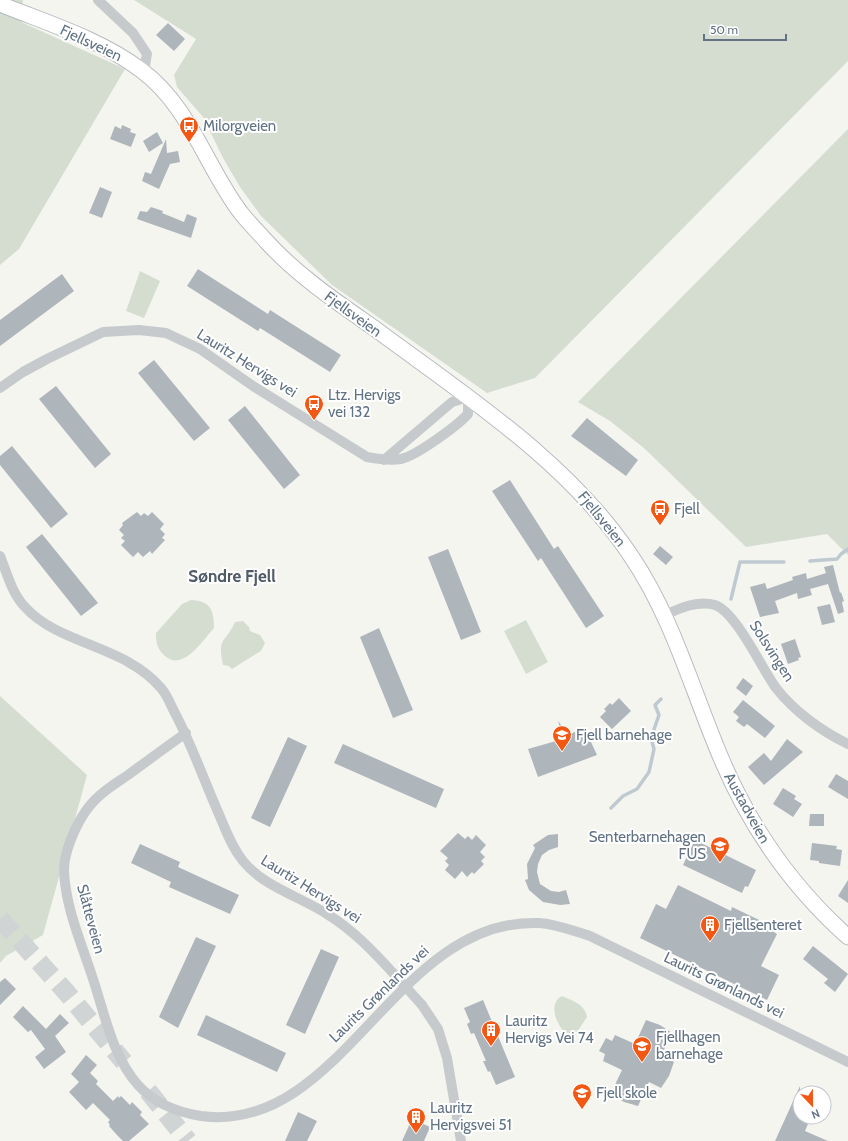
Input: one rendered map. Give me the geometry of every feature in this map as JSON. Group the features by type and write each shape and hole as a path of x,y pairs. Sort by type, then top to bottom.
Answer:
{"main road":[{"name":"Fjellsveien","path":"0,4 109,48 144,71 170,98 183,115 241,212 284,260 316,287 468,398 562,472 591,503 632,556 665,615 681,656"},
{"name":"Austadveien","path":"681,656 720,757 758,832 792,879 827,918 848,937"}],"street":[{"path":"98,0 133,33 147,54 144,71"},
{"name":"Lauritz Hervigs vei","path":"0,388 22,372 103,332 139,330 166,334 200,349 253,386 367,457 384,460 403,459 433,442 458,424 468,414 468,398"},
{"path":"384,460 452,402 468,398"},
{"path":"0,556 16,595 24,606 37,619 54,628 104,649 143,670 162,689 186,733"},
{"name":"Solsvingen","path":"665,615 698,603 716,605 735,622 776,688 803,716 848,744"},
{"name":"Laurtiz Hervigs vei","path":"186,733 232,842 250,869 262,879 326,913 345,926 364,942 422,1005 438,1029 447,1058 461,1141"},
{"name":"Slåtteveien","path":"114,1042 68,904 64,868 69,844 81,817 98,797 186,733"},
{"name":"Laurits Grønlands vei","path":"114,1042 129,1074 138,1085 159,1103 183,1113 200,1116 219,1117 251,1114 282,1100 305,1084 347,1046 426,967 452,948 475,936 512,925 538,923 556,925 590,936 848,1062"}],"shaded area":[{"path":"0,0 23,0 21,22 125,69 19,249 0,265"},
{"path":"134,0 848,0 848,61 535,378 487,393 332,285 261,216 240,187 223,158 203,117 177,87 174,75 196,39"},
{"path":"848,129 848,555 827,534 746,547 645,449 610,421 578,402"},
{"path":"140,271 160,281 144,318 126,311"},
{"path":"191,600 203,602 210,607 213,616 214,628 186,657 179,660 172,660 165,656 159,648 156,633 182,604"},
{"path":"526,620 548,662 526,674 504,631"},
{"path":"243,621 249,627 250,631 260,635 265,643 261,651 232,669 229,666 223,665 221,656 222,645 235,622"},
{"path":"0,696 87,775 43,935 6,956 0,963"},
{"path":"562,996 574,1001 584,1009 586,1013 587,1017 577,1032 566,1034 559,1025 554,1009 557,1000"}],"building":[{"path":"168,23 185,39 174,51 156,35"},
{"path":"122,125 131,129 130,132 136,134 131,147 110,139 115,126 121,129"},
{"path":"157,132 163,143 149,152 143,141"},
{"path":"166,139 167,153 178,151 180,162 170,164 159,189 142,181 145,172 151,174"},
{"path":"100,187 112,192 102,218 89,213"},
{"path":"151,207 163,211 162,213 184,222 187,214 197,218 191,238 137,219 140,211 147,212"},
{"path":"198,269 268,314 270,310 341,355 330,372 260,328 258,331 187,286"},
{"path":"62,274 74,291 0,346 0,320"},
{"path":"154,360 210,428 194,441 138,373"},
{"path":"56,386 111,454 95,468 39,399"},
{"path":"245,406 300,475 284,489 228,420"},
{"path":"587,418 638,460 626,476 571,436"},
{"path":"12,446 68,514 51,528 0,465 0,456"},
{"path":"510,480 554,549 558,546 604,616 586,628 541,558 538,561 492,491"},
{"path":"137,512 141,516 144,513 148,516 152,512 164,524 160,529 165,534 162,538 165,540 152,554 150,551 143,557 138,552 133,557 121,545 125,541 121,538 124,535 119,530 123,525 122,523"},
{"path":"42,534 98,603 81,616 26,547"},
{"path":"660,546 673,557 666,565 653,554"},
{"path":"448,549 481,632 461,640 428,557"},
{"path":"833,565 840,593 841,592 844,601 842,602 844,612 838,614 828,584 810,589 812,595 798,599 797,593 775,601 779,613 760,617 750,587 765,583 767,589 793,580 792,577 806,573 807,579 826,573 824,567"},
{"path":"830,604 835,622 822,625 817,607"},
{"path":"379,628 413,710 393,718 360,637"},
{"path":"795,639 801,657 798,658 799,660 788,664 781,644"},
{"path":"743,678 753,686 746,696 736,688"},
{"path":"619,698 631,711 612,729 600,717 606,711 604,709 610,703 612,705"},
{"path":"743,700 775,726 765,738 747,724 744,727 736,721 739,717 733,712"},
{"path":"558,721 569,735 584,727 597,755 538,777 528,749 563,739"},
{"path":"288,737 307,746 270,827 251,818"},
{"path":"787,739 803,752 764,785 748,767 764,753 771,761"},
{"path":"343,744 444,789 436,808 334,763"},
{"path":"836,774 848,781 848,799 828,787"},
{"path":"783,788 796,796 794,799 802,804 793,817 773,804"},
{"path":"810,814 824,814 824,826 809,826"},
{"path":"458,833 465,839 468,836 472,840 476,835 486,845 480,852 485,857 481,861 484,864 474,874 472,872 467,877 462,871 455,879 445,870 449,865 445,861 448,858 440,851"},
{"path":"558,834 558,847 549,850 542,855 538,864 537,872 540,884 551,891 559,892 566,890 570,904 560,905 543,902 529,890 525,880 528,879 527,864 535,848 533,845 548,835"},
{"path":"695,840 756,870 748,887 745,886 742,893 683,865"},
{"path":"812,843 837,846 836,849 842,850 840,866 810,860"},
{"path":"140,844 180,862 178,867 239,895 230,914 169,887 171,882 131,863"},
{"path":"848,880 848,903 838,896"},
{"name":"Fjellsenteret","path":"678,885 731,911 732,907 776,928 774,932 777,934 761,966 779,975 767,1000 640,938 656,904 666,909"},
{"path":"196,937 216,946 178,1028 159,1017"},
{"path":"813,946 848,974 835,992 824,983 828,979 803,959"},
{"path":"321,949 339,957 305,1034 286,1025"},
{"path":"5,978 16,989 0,1005 0,982"},
{"name":"Lauritz Hervigs Vei 74","path":"483,1000 515,1077 496,1085 490,1071 488,1072 483,1061 486,1061 474,1033 471,1034 467,1024 470,1022 464,1008"},
{"path":"23,1006 46,1029 60,1014 69,1023 55,1036 66,1052 44,1069 35,1057 45,1049 31,1030 28,1032 13,1017"},
{"path":"206,1015 286,1053 277,1072 197,1035"},
{"path":"646,1020 660,1025 672,1033 661,1056 674,1062 669,1076 661,1088 649,1082 638,1106 624,1102 611,1093 622,1070 603,1061 605,1054 599,1051 606,1038 612,1041 615,1035 635,1044"},
{"path":"86,1055 97,1065 90,1073 98,1081 96,1084 113,1101 118,1096 119,1098 121,1096 130,1105 132,1102 142,1112 140,1115 149,1124 129,1141 123,1141 117,1135 109,1126 110,1125 108,1122 110,1120 93,1103 86,1110 69,1092 79,1082 71,1074"},
{"path":"792,1104 792,1125 808,1125 805,1131 828,1141 775,1141"},
{"path":"298,1112 317,1121 307,1141 285,1141"},
{"name":"Lauritz Hervigsvei 51","path":"412,1119 430,1127 424,1141 402,1141"}],"waterway":[{"path":"810,561 837,559 848,549"},
{"path":"731,599 740,562 784,562"},
{"path":"611,808 623,796 637,789 649,772 654,749 651,738 659,715 655,705 661,699"}],"tunnel":[{"path":"0,919 67,993 124,1062"},
{"path":"148,1091 188,1141"}],"place":[{"name":"Milorgveien","path":"189,143"},
{"name":"Ltz. Hervigs vei 132","path":"314,421"},
{"name":"Fjell","path":"660,526"},
{"name":"Fjell barnehage","path":"562,752"},
{"name":"Senterbarnehagen FUS","path":"720,863"},
{"name":"Fjellsenteret","path":"710,942"},
{"name":"Lauritz Hervigs Vei 74","path":"491,1047"},
{"name":"Fjellhagen barnehage","path":"642,1063"},
{"name":"Fjell skole","path":"582,1110"},
{"name":"Lauritz Hervigsvei 51","path":"416,1134"}],"district":[{"name":"Søndre Fjell","path":"232,576"}]}
